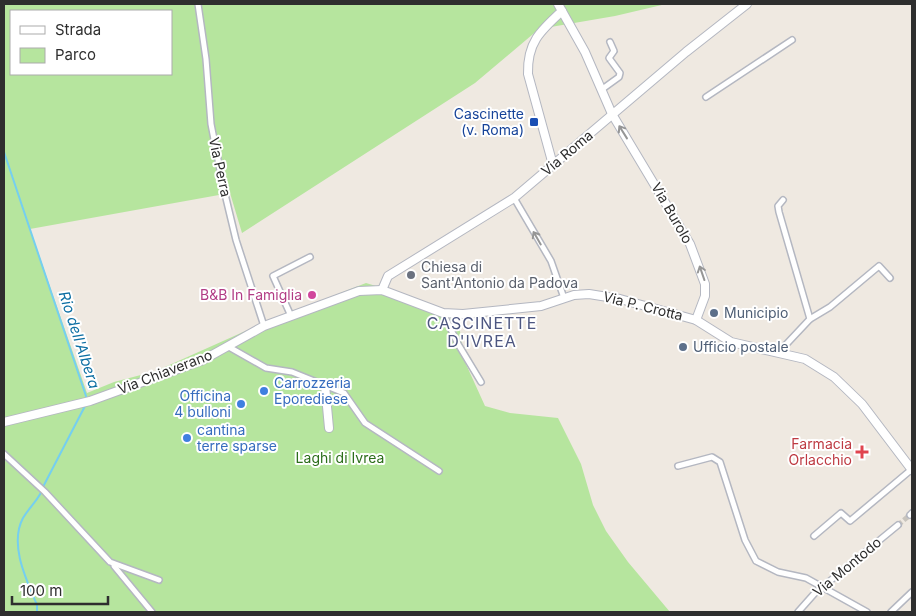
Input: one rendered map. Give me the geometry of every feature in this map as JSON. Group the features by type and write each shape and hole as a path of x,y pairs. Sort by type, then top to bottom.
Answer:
{"street":[{"name":"Via Perra","path":"198,4 206,59 211,124 224,190 246,273 264,326"},
{"name":"Via Roma","path":"382,290 388,276 514,198 612,114 747,4"},
{"name":"Via Burolo","path":"560,8 585,52 612,114 680,224 699,265 705,284 705,296 696,320"},
{"path":"553,165 528,74 527,60 540,30 560,8"},
{"path":"706,97 792,40"},
{"path":"601,90 618,77 620,73 609,58 614,51 610,42"},
{"path":"514,198 551,261 564,298"},
{"path":"782,200 778,206 779,212 810,319"},
{"path":"291,316 273,276 310,257"},
{"path":"779,352 810,319 830,307 879,266 890,278"},
{"name":"Via Chiaverano","path":"4,422 86,401 203,360 264,326 359,290 382,290"},
{"name":"Via P. Crotta","path":"382,290 443,313 463,314 521,309 552,304 564,298 589,294 607,296 696,320 731,342 804,359 834,377 862,404 912,470"},
{"path":"443,313 458,344 481,382"},
{"path":"229,347 266,368 292,372 344,393 366,423 439,472"},
{"path":"325,385 329,428"},
{"path":"4,454 45,492 110,562 152,612"},
{"path":"678,466 712,457 720,462 744,540 756,561 778,572 806,578 822,589 867,612"},
{"path":"814,536 841,513 850,521 912,470"},
{"name":"Via Montodo","path":"801,611 814,594 898,525"},
{"path":"110,562 160,580"},
{"path":"891,612 912,592"}],"green space":[{"name":"Laghi di Ivrea","path":"4,4 666,4 615,16 539,29 475,83 242,233 230,193 30,229 87,393 114,382 156,371 263,323 366,283 409,296 443,312 457,313 465,362 485,406 510,413 558,418 581,464 593,505 606,531 628,562 670,612 4,612"}],"waterway":[{"name":"Rio dell'Albera","path":"4,152 87,399"},
{"name":"Rio dell'Albera","path":"37,612 37,605 24,573 18,550 19,528 23,518 40,494 85,406"}],"tunnel":[{"path":"898,525 910,515"}],"place":[{"name":"Cascinette (v. Roma)","path":"534,122"},
{"name":"Chiesa di Sant'Antonio da Padova","path":"411,275"},
{"name":"B&B In Famiglia","path":"312,295"},
{"name":"Municipio","path":"714,313"},
{"name":"Ufficio postale","path":"683,347"},
{"name":"Carrozzeria Eporediese","path":"264,391"},
{"name":"Officina 4 bulloni","path":"241,404"},
{"name":"cantina terre sparse","path":"187,438"},
{"name":"Farmacia Orlacchio","path":"862,452"}],"district":[{"name":"CASCINETTE D'IVREA","path":"482,332"}]}
